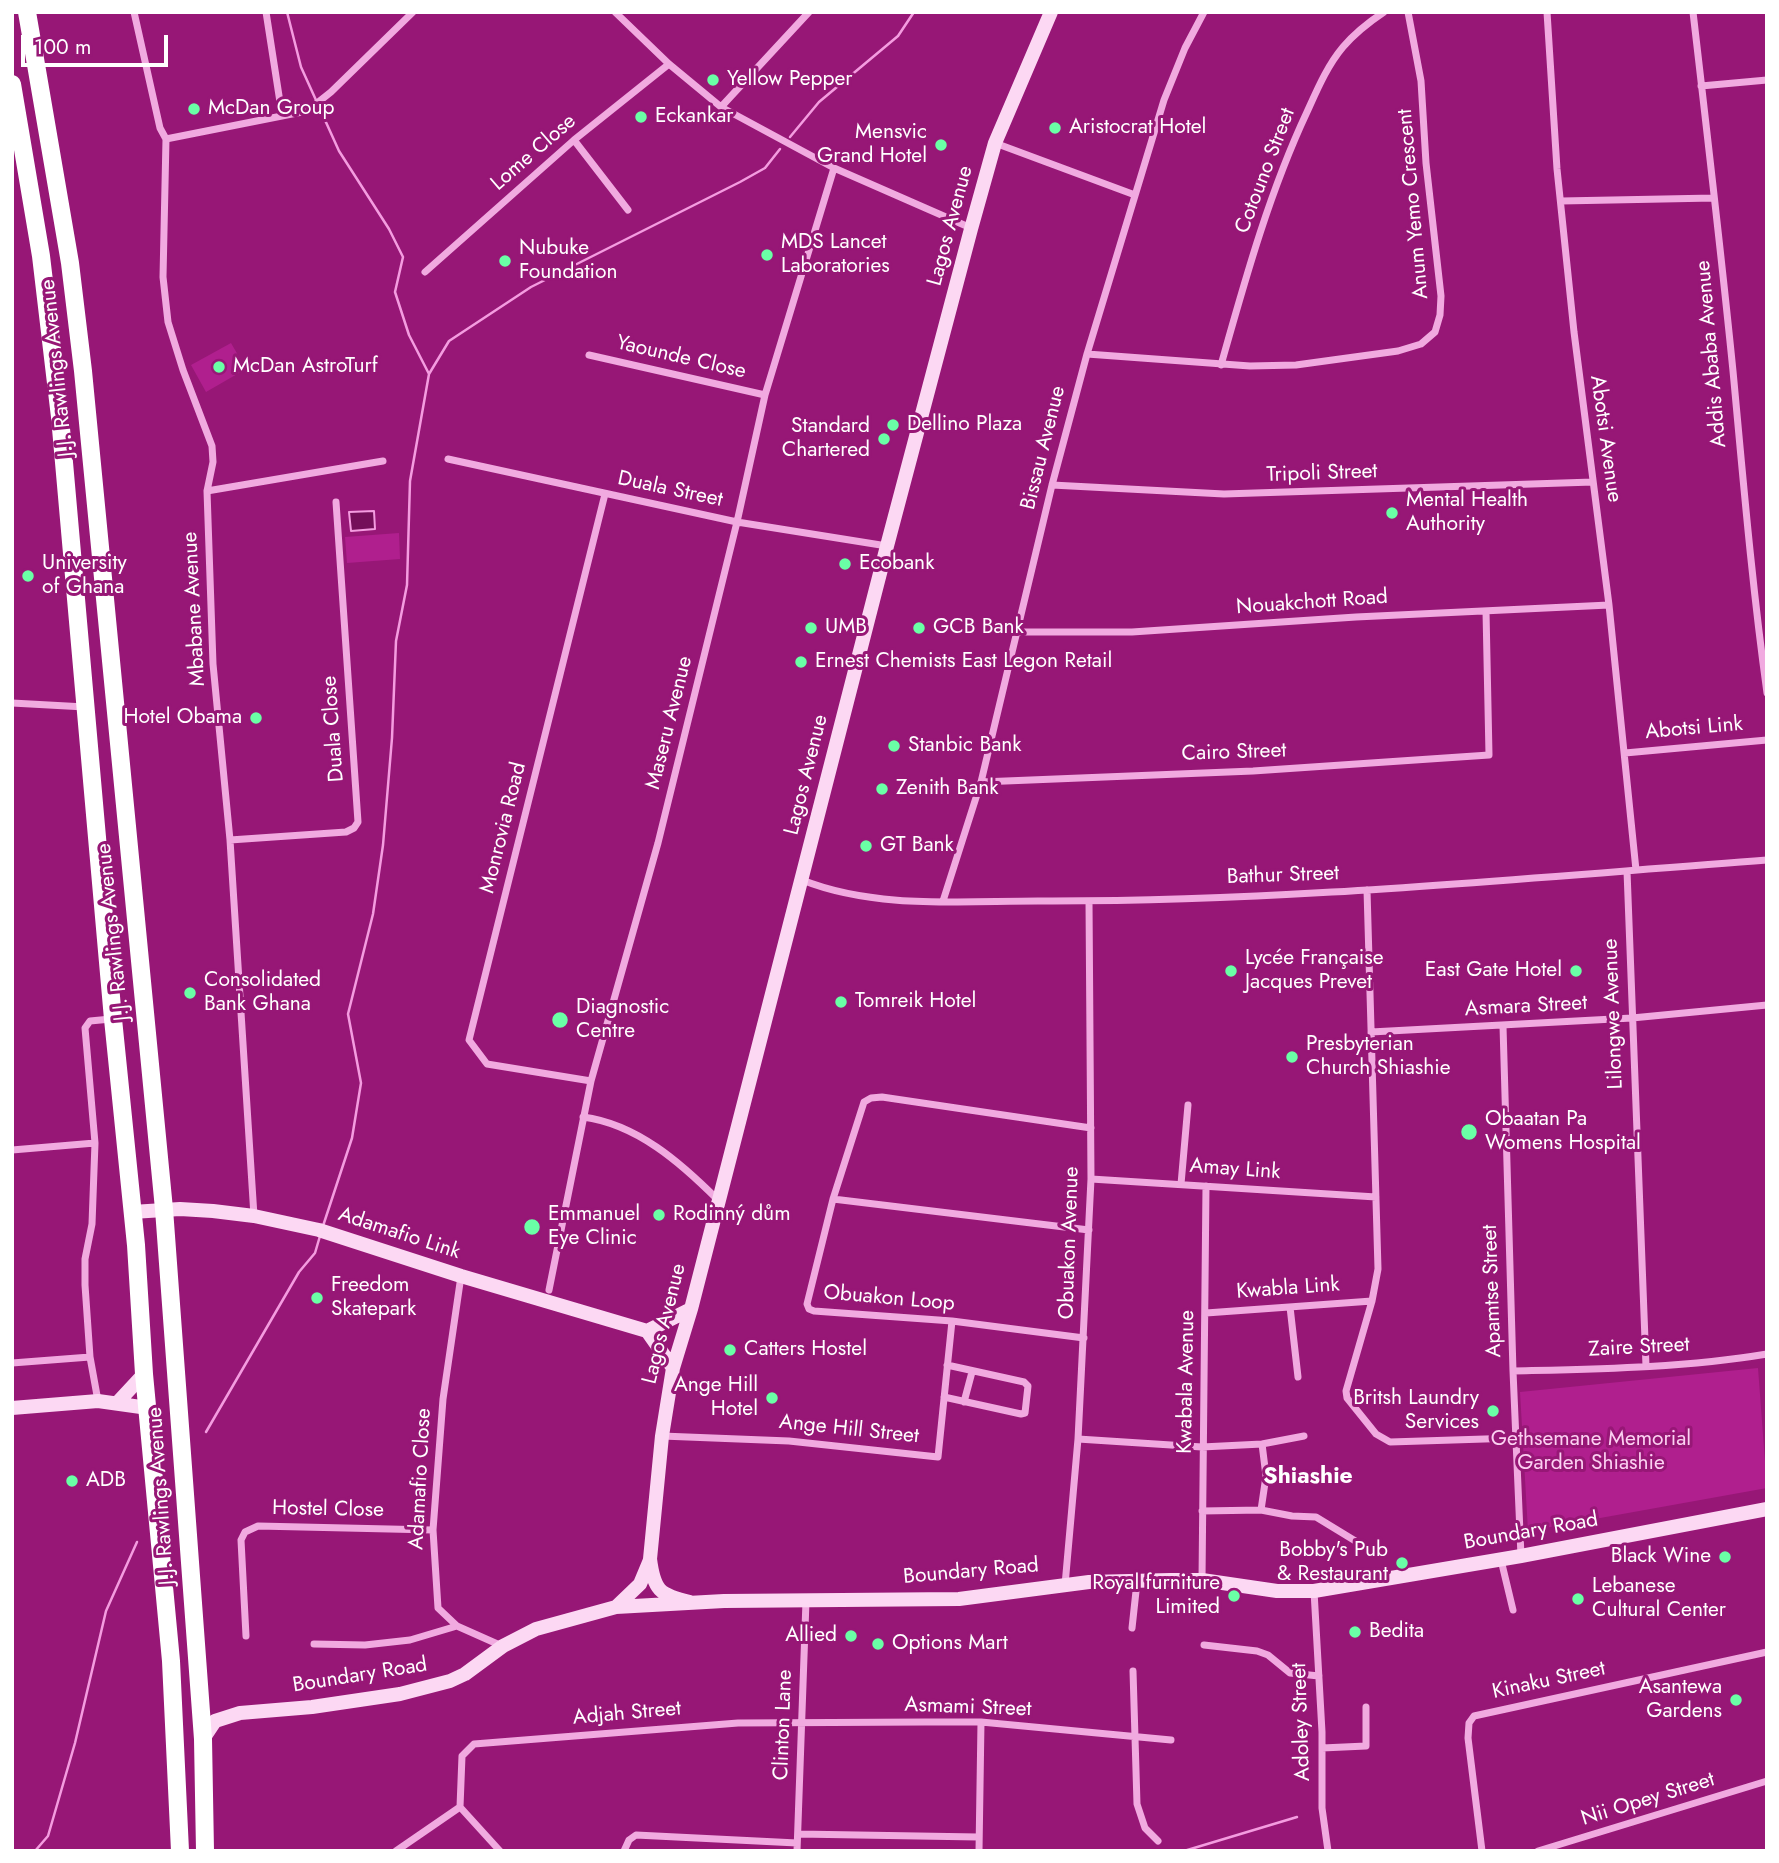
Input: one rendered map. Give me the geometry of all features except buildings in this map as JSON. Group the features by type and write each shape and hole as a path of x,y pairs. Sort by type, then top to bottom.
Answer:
{"highway":[{"name":"J.J. Rawlings Avenue","path":"27,12 70,263 164,1209 203,1739 205,1851"},
{"name":"J.J. Rawlings Avenue","path":"12,84 16,129 41,256 60,416 171,1661 180,1851"},
{"path":"173,1851 180,1830"}],"street":[{"name":"Mbabane Avenue","path":"134,12 160,128 166,139 163,277 168,321 212,446 213,462 207,491 214,664 230,840 254,1216"},
{"path":"266,12 282,115"},
{"path":"166,139 307,111 331,92 412,12"},
{"path":"615,12 669,64 721,107 834,167 971,229"},
{"path":"721,107 809,12"},
{"name":"Lagos Avenue","path":"690,1602 671,1598 659,1591 652,1578 650,1559 662,1436 673,1368 691,1309 971,229 995,143 1051,12"},
{"name":"Bissau Avenue","path":"943,901 981,782 1052,485 1087,354 1173,75 1204,12"},
{"name":"Cotouno Street","path":"1221,365 1251,263 1300,127 1323,77 1342,47 1384,12"},
{"name":"Anum Yemo Crescent","path":"1087,354 1221,365 1296,365 1398,351 1421,344 1434,332 1440,316 1441,296 1426,163 1421,81 1408,12"},
{"name":"Abotsi Avenue","path":"1547,12 1574,332 1609,605 1636,870"},
{"name":"Addis Ababa Avenue","path":"1693,12 1755,609 1767,693"},
{"name":"Lome Close","path":"425,272 574,141 669,64"},
{"path":"1701,86 1767,80"},
{"path":"574,141 628,210"},
{"path":"995,143 1135,195"},
{"name":"Maseru Avenue","path":"549,1290 591,1081 658,843 737,522 765,395 834,167"},
{"path":"1561,201 1714,198"},
{"name":"Yaounde Close","path":"589,355 765,395"},
{"name":"Duala Street","path":"448,459 737,522 887,546"},
{"path":"207,491 383,461"},
{"name":"Tripoli Street","path":"1052,485 1224,494 1593,482"},
{"name":"Monrovia Road","path":"591,1081 487,1064 469,1041 605,494"},
{"name":"Duala Close","path":"230,840 346,832 358,822 336,502"},
{"name":"Nouakchott Road","path":"1016,632 1132,632 1609,605"},
{"path":"1755,609 1767,608"},
{"name":"Cairo Street","path":"981,782 1253,771 1489,755 1486,611"},
{"path":"12,703 86,707"},
{"name":"Abotsi Link","path":"1625,753 1767,740"},
{"name":"Bathur Street","path":"801,880 825,889 893,899 1089,901 1367,890 1767,860"},
{"name":"Lilongwe Avenue","path":"1626,871 1646,1366"},
{"path":"1367,890 1378,1269 1347,1386 1347,1398 1376,1434 1390,1442 1516,1437"},
{"name":"Obuakon Avenue","path":"1065,1585 1078,1439 1091,1179 1089,901"},
{"name":"Asmara Street","path":"1371,1032 1632,1018 1767,1005"},
{"path":"98,1401 90,1357 85,1259 92,1224 95,1143 85,1028 90,1021 113,1019"},
{"name":"Apamtse Street","path":"1503,1026 1521,1556"},
{"path":"1089,1230 833,1199 864,1102 871,1098 882,1097 1091,1128"},
{"path":"1181,1184 1188,1105"},
{"path":"583,1117 625,1129 655,1145 719,1201"},
{"path":"12,1150 95,1143"},
{"name":"Amay Link","path":"1091,1179 1376,1197"},
{"name":"Kwabala Avenue","path":"1202,1580 1206,1186"},
{"name":"Obuakon Loop","path":"833,1199 807,1304 809,1309 951,1321 1084,1338"},
{"name":"Adamafio Link","path":"132,1212 164,1209 214,1211 254,1216 319,1230 461,1276 647,1331"},
{"name":"Adamafio Close","path":"457,1626 438,1608 433,1530 443,1399 461,1276"},
{"name":"Kwabla Link","path":"1206,1313 1371,1301"},
{"path":"1290,1307 1298,1377"},
{"path":"673,1368 647,1331 691,1309"},
{"name":"Ange Hill Street","path":"662,1436 789,1441 938,1457 951,1321"},
{"name":"Zaire Street","path":"1513,1371 1646,1366 1733,1360 1767,1354"},
{"path":"12,1363 90,1357"},
{"path":"944,1397 1026,1413 1028,1386 1024,1382 947,1365"},
{"path":"964,1402 972,1372"},
{"path":"118,1402 144,1374"},
{"path":"12,1408 98,1401 148,1408"},
{"path":"1078,1439 1202,1447 1262,1444 1304,1436"},
{"path":"1261,1510 1266,1476 1262,1444"},
{"name":"Boundary Road","path":"203,1739 215,1721 240,1713 324,1705 400,1694 438,1685 465,1674 503,1646 536,1629 616,1607 690,1602 959,1599 1065,1585 1137,1581 1202,1580 1277,1591 1314,1591 1521,1556 1767,1509"},
{"path":"1202,1511 1261,1510 1316,1517 1357,1542"},
{"name":"Hostel Close","path":"246,1636 241,1540 245,1532 258,1526 433,1530"},
{"name":"Lagos Avenue","path":"616,1607 629,1598 640,1584 650,1559"},
{"path":"1500,1559 1513,1610"},
{"path":"1132,1628 1137,1581"},
{"name":"Adoley Street","path":"1314,1591 1322,1748 1322,1808 1328,1851"},
{"name":"Clinton Lane","path":"797,1843 806,1601"},
{"path":"314,1644 365,1644 410,1640 457,1626 503,1646"},
{"path":"1204,1645 1257,1651 1290,1673 1319,1675"},
{"name":"Kinaku Street","path":"1482,1851 1468,1738 1469,1723 1474,1716 1767,1652"},
{"path":"1133,1671 1136,1804 1145,1828 1158,1841"},
{"path":"1322,1748 1366,1746 1366,1707"},
{"path":"979,1851 981,1722"},
{"name":"Asmami Street","path":"801,1724 981,1722 1171,1741"},
{"name":"Adjah Street","path":"460,1807 462,1756 474,1744 738,1723 801,1724"},
{"name":"Nii Opey Street","path":"1538,1851 1767,1781"},
{"path":"396,1851 460,1807 500,1851"},
{"path":"624,1851 629,1840 636,1835 797,1843 978,1837"}],"green space":[{"name":"McDan AstroTurf","path":"231,343 246,369 206,392 191,365"},
{"path":"399,533 400,559 347,563 345,537"},
{"name":"Gethsemane Memorial Garden Shiashie","path":"1758,1368 1767,1488 1528,1531 1520,1392"}],"shaded area":[{"path":"374,511 375,529 351,531 349,512"}],"waterway":[{"path":"287,12 301,67 339,151 389,229 403,257 395,292 409,335 429,374 410,481 407,585 396,641 392,738 383,845 373,914 348,1014 361,1083 352,1138 323,1226"},
{"path":"790,137 819,102 898,36 914,12"},
{"path":"429,374 449,341 531,287 740,182 765,168 780,149"},
{"path":"206,1432 299,1272 315,1253 320,1236"},
{"path":"35,1851 48,1836 75,1743 106,1611 137,1542"},
{"path":"1184,1851 1297,1817"}],"place":[{"name":"Yellow Pepper","path":"713,80"},
{"name":"McDan Group","path":"194,109"},
{"name":"Eckankar","path":"641,117"},
{"name":"Aristocrat Hotel","path":"1055,128"},
{"name":"Mensvic Grand Hotel","path":"941,145"},
{"name":"MDS Lancet Laboratories","path":"767,255"},
{"name":"Nubuke Foundation","path":"505,261"},
{"name":"McDan AstroTurf","path":"219,367"},
{"name":"Dellino Plaza","path":"893,425"},
{"name":"Standard Chartered","path":"884,439"},
{"name":"Mental Health Authority","path":"1392,513"},
{"name":"Ecobank","path":"845,564"},
{"name":"University of Ghana","path":"28,576"},
{"name":"UMB","path":"811,628"},
{"name":"GCB Bank","path":"919,628"},
{"name":"Ernest Chemists East Legon Retail","path":"801,662"},
{"name":"Hotel Obama","path":"256,718"},
{"name":"Stanbic Bank","path":"894,746"},
{"name":"Zenith Bank","path":"882,789"},
{"name":"GT Bank","path":"866,846"},
{"name":"Lycée Française Jacques Prevet","path":"1231,971"},
{"name":"East Gate Hotel","path":"1576,971"},
{"name":"Consolidated Bank Ghana","path":"190,993"},
{"name":"Tomreik Hotel","path":"841,1002"},
{"name":"Diagnostic Centre","path":"560,1020"},
{"name":"Presbyterian Church Shiashie","path":"1292,1057"},
{"name":"Obaatan Pa Womens Hospital","path":"1469,1132"},
{"name":"Rodinný dům","path":"659,1215"},
{"name":"Emmanuel Eye Clinic","path":"532,1227"},
{"name":"Freedom Skatepark","path":"317,1298"},
{"name":"Catters Hostel","path":"730,1350"},
{"name":"Ange Hill Hotel","path":"772,1398"},
{"name":"Britsh Laundry Services","path":"1493,1411"},
{"name":"ADB","path":"72,1481"},
{"name":"Black Wine","path":"1725,1557"},
{"name":"Bobby's Pub & Restaurant","path":"1402,1563"},
{"name":"Royal furniture Limited","path":"1234,1596"},
{"name":"Lebanese Cultural Center","path":"1578,1599"},
{"name":"Bedita","path":"1355,1632"},
{"name":"Allied","path":"851,1636"},
{"name":"Options Mart","path":"878,1644"},
{"name":"Asantewa Gardens","path":"1736,1700"}],"district":[{"name":"Shiashie","path":"1308,1477"}]}
